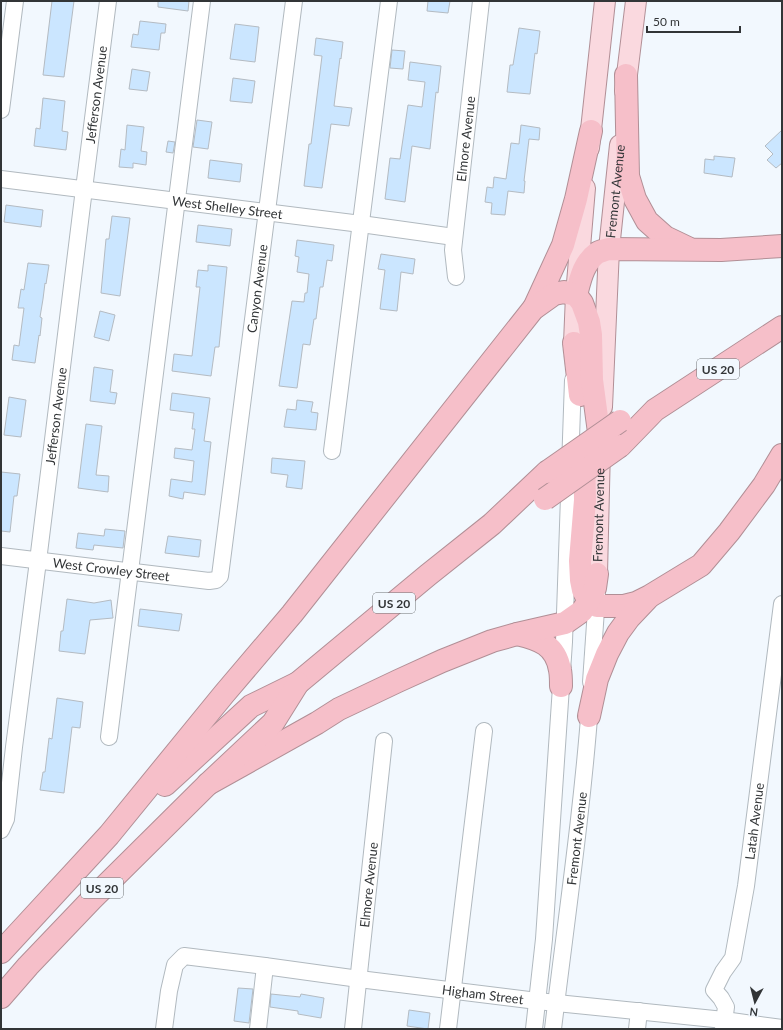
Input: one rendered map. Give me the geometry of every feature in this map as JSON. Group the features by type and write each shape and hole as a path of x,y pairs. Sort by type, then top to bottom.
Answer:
{"highway":[{"path":"626,75 628,176 635,199 648,221 665,237 692,250"},
{"path":"109,835 224,694 292,614 533,309 563,245 576,199 591,131"},
{"path":"576,295 582,274 588,261 598,252 609,249 721,250 782,246"},
{"path":"533,309 554,294 564,292 576,295 582,303 591,335 592,380 610,443"},
{"name":"US 20","path":"492,524 545,499 610,443 655,410 782,328"},
{"path":"574,343 584,420 585,500 580,560 581,580 583,590 593,603"},
{"name":"US 20","path":"1,952 109,835 251,706 298,683 492,524 547,472 620,421 655,410"},
{"path":"208,784 340,709 442,661 492,641 565,623 593,603 624,606 636,603 650,596 701,565 730,532 764,485 782,455"},
{"path":"593,603 598,574"},
{"path":"589,716 597,679 607,654 618,633 629,618 650,596"},
{"path":"518,634 533,638 551,648 560,669 561,686"},
{"name":"US 20","path":"1,997 92,898 208,784 273,723 298,683"}],"main road":[{"name":"Fremont Avenue","path":"574,343 576,295 605,1"},
{"name":"Fremont Avenue","path":"598,574 610,443 609,249 626,75 636,1"}],"street":[{"path":"1,110 15,1"},
{"name":"Jefferson Avenue","path":"1,830 6,819 108,1"},
{"path":"109,737 202,1"},
{"name":"Canyon Avenue","path":"220,576 294,1"},
{"path":"332,451 389,1"},
{"name":"Elmore Avenue","path":"456,277 453,250 454,237 481,1"},
{"name":"West Shelley Street","path":"1,179 454,237"},
{"name":"Fremont Avenue","path":"534,1029 545,924 565,623 574,343"},
{"name":"West Crowley Street","path":"1,556 210,581 216,580 220,576"},
{"name":"Fremont Avenue","path":"553,1029 582,791 589,716 593,603"},
{"name":"Latah Avenue","path":"723,1025 726,1007 714,990 723,972 733,958 746,886 782,604"},
{"path":"448,1029 484,731"},
{"name":"Elmore Avenue","path":"353,1029 384,741"},
{"name":"Higham Street","path":"164,1029 169,991 175,965 184,956 537,1001 639,1011 723,1025 782,1028"},
{"path":"258,1029 265,966"},
{"path":"637,1029 639,1011"}],"building":[{"path":"52,1 74,1 64,77 43,75"},
{"path":"158,1 189,1 188,11 158,7"},
{"path":"428,1 450,1 448,13 427,11"},
{"path":"140,21 166,24 165,33 161,33 159,50 131,47 133,34 138,35"},
{"path":"235,24 259,27 255,62 230,59"},
{"path":"519,28 540,31 537,54 535,53 530,94 507,92 510,65 513,65"},
{"path":"316,38 343,42 334,106 352,108 349,126 331,124 322,188 304,186 322,56 314,55"},
{"path":"392,50 405,51 403,69 390,68"},
{"path":"410,62 441,66 438,93 436,92 430,149 412,146 405,202 385,199 390,158 400,159 408,105 422,107 425,82 408,80"},
{"path":"132,69 150,72 147,91 129,89"},
{"path":"233,78 255,81 252,103 230,101"},
{"path":"43,98 65,101 62,131 68,132 66,150 34,146 36,128 40,129"},
{"path":"197,120 212,122 208,149 193,147"},
{"path":"127,125 144,127 141,151 147,152 146,165 133,163 133,168 119,167 121,149 125,150"},
{"path":"521,125 540,128 539,140 529,139 524,193 508,191 505,215 491,214 492,203 485,202 487,187 493,188 494,177 506,179 511,143 519,144"},
{"path":"782,130 782,163 776,168 767,160 773,154 765,146"},
{"path":"168,141 175,142 173,153 166,152"},
{"path":"714,156 735,158 732,177 704,173 705,159 714,160"},
{"path":"210,160 242,164 240,182 208,178"},
{"path":"6,205 43,210 41,227 4,222"},
{"path":"112,216 130,218 120,296 101,293 106,239 109,239"},
{"path":"198,225 232,229 230,246 196,242"},
{"path":"297,240 334,245 332,261 327,260 323,287 320,287 316,319 314,319 310,345 303,344 297,388 279,386 292,301 304,302 305,293 307,293 309,274 297,272 299,257 295,256"},
{"path":"381,254 415,259 413,274 401,272 397,311 380,309 385,270 378,269"},
{"path":"28,263 49,265 40,317 42,318 35,363 12,360 14,345 19,346 24,308 18,308 21,289 24,290"},
{"path":"208,265 227,267 219,347 215,347 211,376 172,371 174,354 192,356 200,287 196,287 198,270 208,271"},
{"path":"100,311 115,315 109,341 94,337"},
{"path":"94,367 113,370 110,392 117,393 115,404 90,401"},
{"path":"172,393 210,398 204,441 211,442 205,495 184,492 183,499 169,496 171,479 192,482 194,461 174,458 175,448 192,450 195,429 192,429 194,413 170,410"},
{"path":"9,397 26,400 21,437 4,435"},
{"path":"297,400 313,402 311,412 318,413 316,430 284,427 287,409 296,410"},
{"path":"86,424 102,426 96,475 109,476 108,492 78,488"},
{"path":"272,458 305,461 302,489 286,487 288,475 271,473"},
{"path":"1,472 20,474 17,496 14,496 10,532 1,531"},
{"path":"105,529 125,531 123,548 94,545 93,550 76,548 78,533 104,536"},
{"path":"168,536 201,540 199,557 165,553"},
{"path":"67,599 94,603 111,600 113,618 90,620 85,654 59,651"},
{"path":"140,609 182,614 179,631 138,626"},
{"path":"57,698 83,702 80,728 72,727 64,793 40,790 43,772 45,772 49,738 52,739"},
{"path":"238,988 253,989 249,1023 234,1021"},
{"path":"271,994 300,997 301,994 324,998 321,1018 298,1014 298,1011 270,1007"},
{"path":"409,1010 430,1013 428,1029 407,1026"}]}
